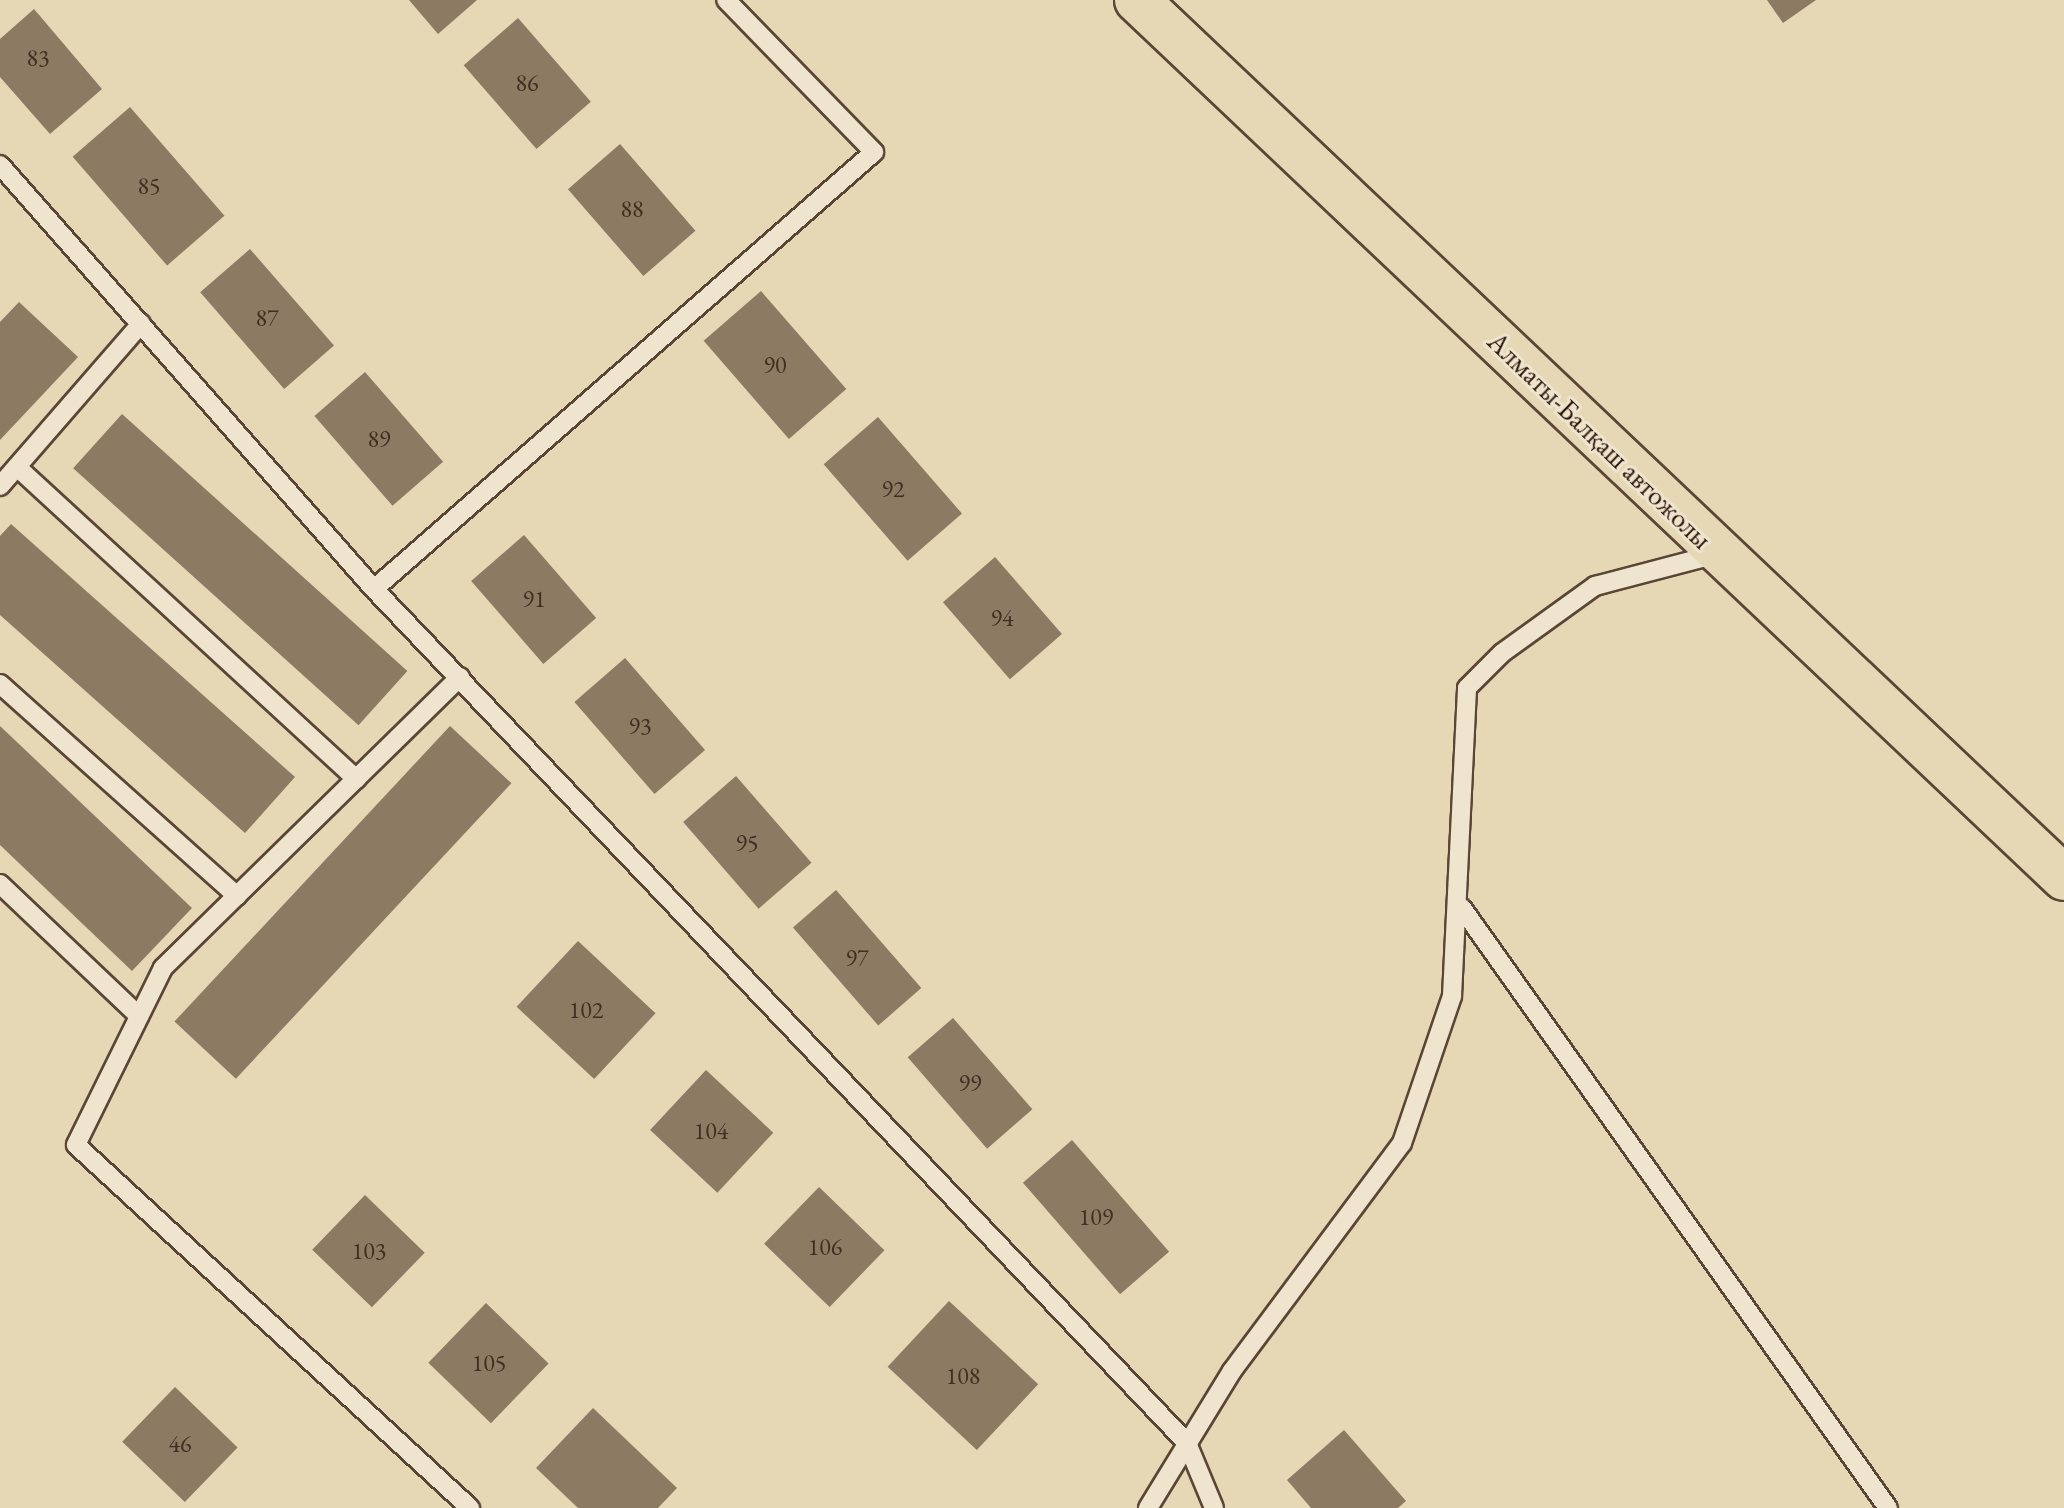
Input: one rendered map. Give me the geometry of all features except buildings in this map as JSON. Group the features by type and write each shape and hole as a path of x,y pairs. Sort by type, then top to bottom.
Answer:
{"main road":[{"name":"Алматы-Балқаш автожолы","path":"1137,0 2064,878"}],"lane":[{"path":"374,589 874,152 726,0"},
{"path":"0,165 374,589 1187,1443 1214,1508"},
{"path":"0,486 141,324"},
{"path":"17,467 356,779"},
{"path":"1148,1508 1187,1443 1402,1143 1452,996 1462,908 1467,688 1502,653 1595,586 1719,553"},
{"path":"460,677 163,968 76,1145 470,1508"},
{"path":"0,684 237,896"},
{"path":"0,884 139,1016"},
{"path":"1462,908 1888,1508"}]}
